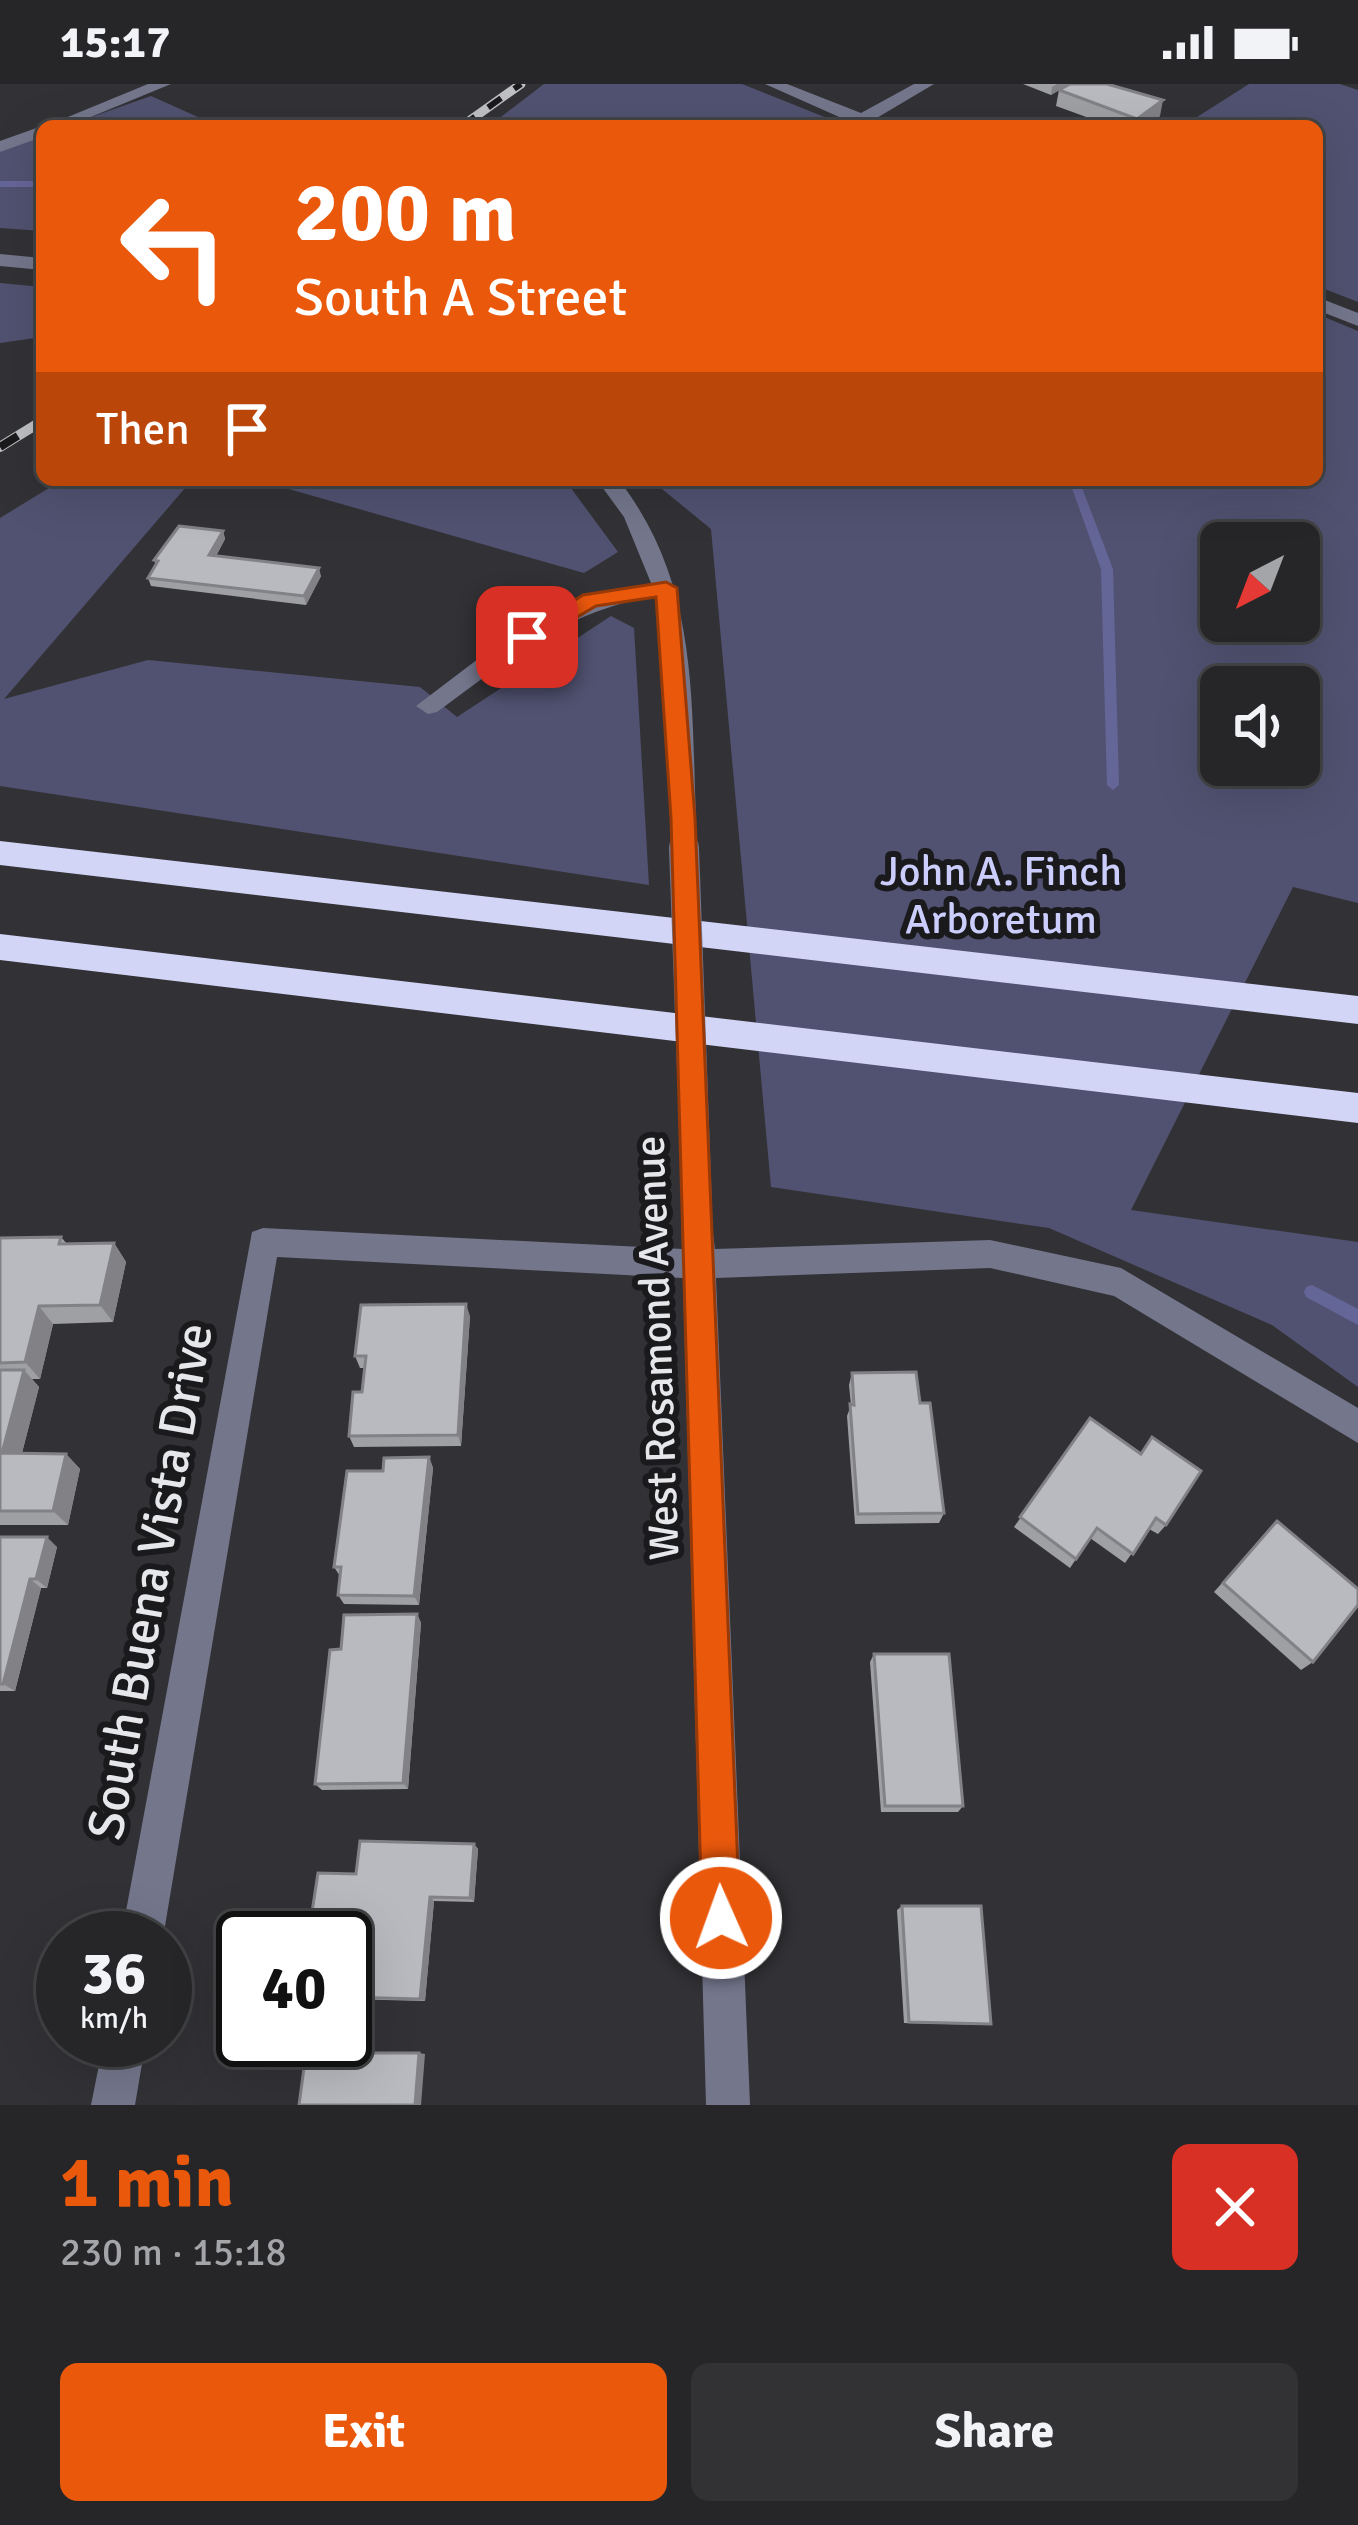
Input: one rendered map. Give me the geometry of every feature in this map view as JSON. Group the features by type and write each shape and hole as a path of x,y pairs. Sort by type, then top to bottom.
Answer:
{"highway":[{"path":"0,853 1358,1010"},
{"path":"0,947 1358,1108"}],"street":[{"path":"70,120 163,84"},
{"path":"772,84 862,120"},
{"path":"873,120 926,84"},
{"path":"0,147 36,133"},
{"path":"0,260 36,263"},
{"path":"1323,305 1358,320"},
{"name":"West Rosamond Avenue","path":"612,486 653,544 666,588 683,818 728,2105"},
{"path":"428,706 574,606 607,595 666,588"},
{"name":"South Buena Vista Drive","path":"147,1911 262,1241 698,1264"},
{"path":"698,1264 990,1254 1121,1282 1358,1427"},
{"path":"113,2105 119,2067"}],"green space":[{"path":"544,84 742,84 832,120 497,120"},
{"path":"1249,84 1340,84 1358,90 1358,302 1323,288 1323,120 1192,120"},
{"path":"151,96 205,120 83,120"},
{"path":"36,137 36,231 0,228 0,150"},
{"path":"0,283 36,286 36,338 0,343"},
{"name":"John A. Finch Arboretum","path":"1323,316 1358,331 1358,903 1293,887 1131,1210 1358,1242 1358,1387 1272,1325 1049,1228 771,1187 711,529 658,486 1323,486"},
{"path":"52,486 187,486 4,699 148,660 420,687 457,717 611,616 634,628 649,885 0,786 0,518"},
{"path":"278,486 569,486 618,552 584,573"}],"building":[{"path":"1070,84 1107,84 1163,100 1137,119 1059,90"},
{"path":"179,526 223,531 209,555 319,568 304,596 148,578 158,561 154,560"},
{"path":"61,1237 59,1244 114,1243 100,1305 39,1306 25,1362 0,1363 0,1238"},
{"path":"466,1304 458,1435 349,1436 353,1392 362,1392 366,1356 355,1356 361,1305"},
{"path":"0,1370 24,1370 2,1453 66,1454 53,1511 0,1511"},
{"path":"916,1372 920,1403 930,1403 944,1513 858,1514 852,1373"},
{"path":"1090,1418 1141,1454 1152,1437 1201,1471 1166,1525 1156,1518 1133,1554 1097,1528 1076,1559 1020,1517"},
{"path":"429,1457 414,1596 338,1595 341,1567 334,1567 347,1471 383,1471 384,1458"},
{"path":"1277,1521 1358,1589 1358,1605 1313,1662 1223,1583"},
{"path":"0,1537 47,1537 36,1579 30,1579 3,1684 0,1684"},
{"path":"417,1614 403,1783 315,1784 330,1650 341,1649 344,1615"},
{"path":"874,1654 949,1654 963,1806 885,1806"},
{"path":"360,1841 474,1844 470,1898 430,1897 420,1999 372,1998 372,1911 312,1911 318,1873 356,1874"},
{"path":"902,1906 981,1906 991,2024 909,2022"},
{"path":"372,2053 419,2053 415,2105 299,2105 304,2067 372,2067"}],"waterway":[{"path":"0,184 36,184"},
{"path":"1076,486 1107,569 1113,785"},
{"path":"1312,1292 1358,1317"}],"railway":[{"path":"470,120 521,84"},
{"path":"0,447 36,425"}],"route":[{"path":"527,637 590,600 666,588 683,818 721,1918"}]}
